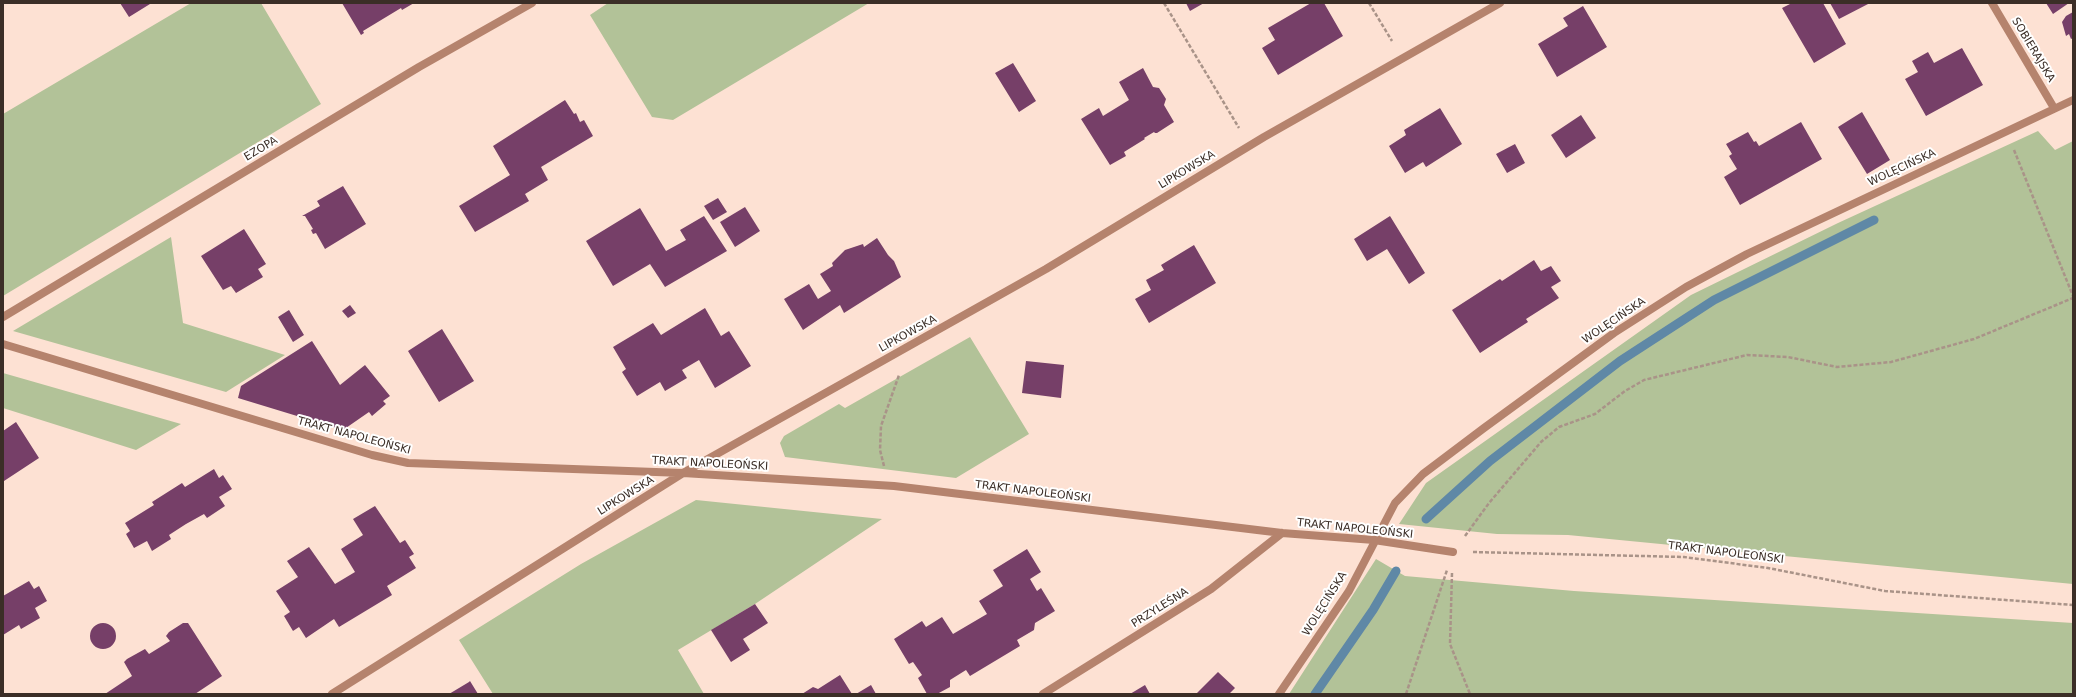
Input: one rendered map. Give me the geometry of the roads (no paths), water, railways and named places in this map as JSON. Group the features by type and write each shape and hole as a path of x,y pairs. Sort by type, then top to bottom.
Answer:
{"street":[{"name":"EZOPA","path":"3,317 419,67 532,3"},
{"name":"LIPKOWSKA","path":"332,694 683,473 1046,269 1250,145 1500,3"},
{"name":"SOBIERAJSKA","path":"1992,3 2054,108"},
{"name":"WOLĘCIŃSKA","path":"1279,694 1349,591 1374,540 1395,503 1423,474 1614,333 1686,287 1748,254 2073,100"},
{"name":"TRAKT NAPOLEOŃSKI","path":"3,344 357,450 408,463 683,473 894,486 1282,533 1374,540 1453,552"},
{"name":"PRZYLEŚNA","path":"1043,694 1211,589 1282,533"}],"waterway":[{"path":"1426,519 1490,461 1620,361 1714,300 1874,220"},
{"path":"1315,694 1373,610 1396,571"}]}
